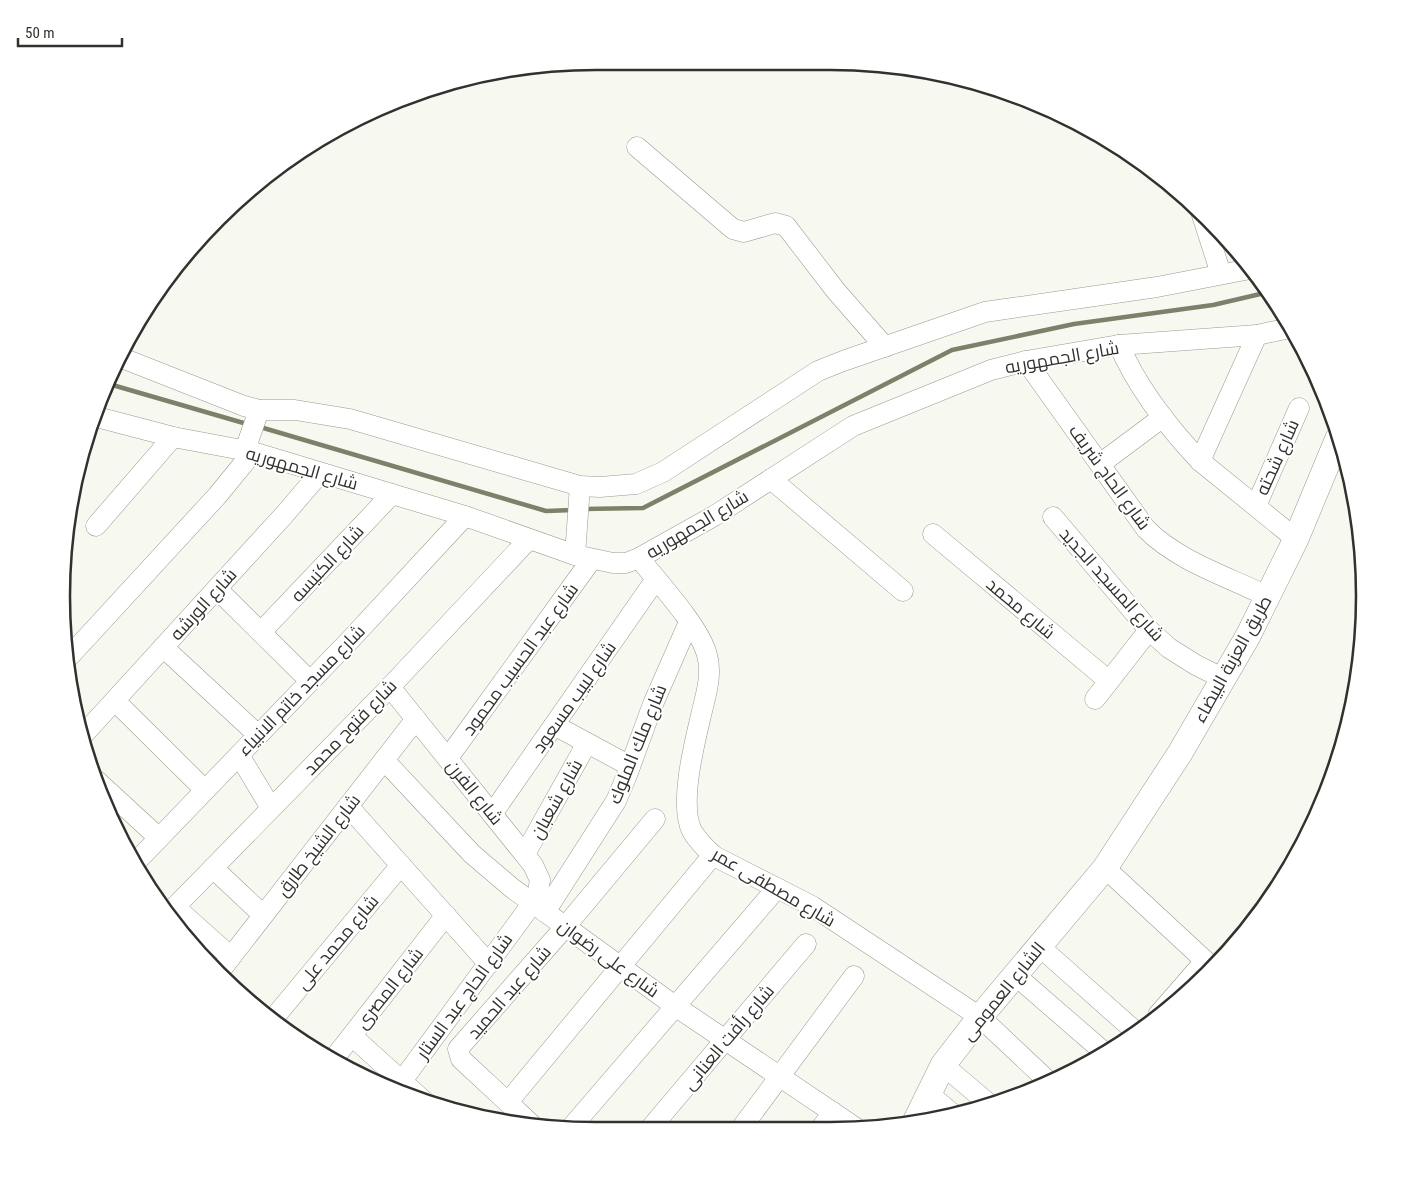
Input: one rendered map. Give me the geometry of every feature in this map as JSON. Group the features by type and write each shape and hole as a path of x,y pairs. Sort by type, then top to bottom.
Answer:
{"main road":[{"name":"طريق العزبة البيضاء","path":"1104,868 1180,753 1248,636 1296,539 1334,447"},
{"name":"الشارع العمومى","path":"919,1114 943,1065 980,1017 1104,868"}],"street":[{"path":"637,147 733,229 744,232 775,223 786,226 836,291 885,347"},
{"path":"1208,230 1221,274"},
{"path":"126,360 257,414 295,410 350,419 579,493 600,487 636,484 663,472 818,371 985,312 1157,287 1242,270"},
{"name":"شارع الجمهوريه","path":"101,418 173,437 249,448 320,473 465,516 529,539 582,550 613,563 626,563 639,558 714,516 853,426 991,370 1119,345 1257,335 1284,329"},
{"path":"1200,460 1257,335"},
{"path":"1119,345 1130,368 1163,417 1200,460 1296,539"},
{"name":"شارع الحاج شريف","path":"1026,362 1146,529 1158,540 1186,558 1267,596"},
{"name":"شارع شحته","path":"1256,506 1299,408"},
{"path":"73,652 217,496 249,448 257,414"},
{"path":"1100,464 1163,417"},
{"path":"96,526 173,437"},
{"name":"شارع الورشه","path":"88,730 320,473"},
{"path":"771,478 903,591"},
{"path":"579,493 582,550"},
{"name":"شارع الكنيسه","path":"261,632 392,494"},
{"name":"شارع مسجد خاتم الانبياء","path":"139,858 465,516"},
{"name":"شارع المسجد الجديد","path":"1053,517 1149,630 1169,648 1196,665 1224,679"},
{"name":"شارع محمد","path":"933,534 1109,681"},
{"name":"شارع فتوح محمد","path":"174,908 390,687 529,539"},
{"name":"شارع عبد الحسيب محمود","path":"448,758 582,550"},
{"name":"شارع مصطفى عمر","path":"639,558 689,622 708,655 709,682 689,772 687,812 692,829 701,844 713,855 812,906 980,1017 1044,1076"},
{"name":"شارع لبيب مسعود","path":"492,814 656,579"},
{"path":"217,589 310,680"},
{"name":"شارع ملك الملوك","path":"539,908 616,801 653,704 689,622"},
{"path":"1095,699 1149,630"},
{"path":"163,647 258,735"},
{"name":"شارع الفرن","path":"390,687 538,872 540,880 539,908"},
{"path":"115,701 205,790"},
{"name":"شارع الشيخ طارق","path":"225,964 416,719"},
{"path":"554,725 630,766"},
{"name":"شارع شعبان","path":"525,854 587,743"},
{"path":"239,755 271,808"},
{"name":"شارع على رضوان","path":"384,760 472,854 512,888 675,1006 847,1122"},
{"path":"108,791 159,838"},
{"name":"شارع عبد الحميد","path":"348,806 489,964"},
{"name":"شارع عبد الحميد","path":"508,1102 460,1059 458,1049 565,927 655,819"},
{"path":"523,1116 508,1102 713,855"},
{"name":"شارع محمد على","path":"277,1014 401,865"},
{"path":"213,868 263,916"},
{"path":"1104,868 1207,963"},
{"path":"576,1121 777,888"},
{"name":"شارع الحاج عبد الستار","path":"400,1084 489,964 539,908"},
{"name":"شارع المصرى","path":"337,1054 446,915"},
{"path":"184,923 225,964"},
{"name":"شارع رأفت العنانى","path":"656,1122 806,944"},
{"path":"1039,946 1130,1027"},
{"path":"1015,975 1099,1048"},
{"path":"746,1122 854,976"},
{"path":"352,1036 397,1083"},
{"path":"943,1065 983,1099"},
{"path":"929,1094 947,1109"},
{"path":"826,1122 833,1112"}],"waterway":[{"path":"583,509 643,508 952,350 1074,324 1213,305 1260,294"},
{"path":"114,385 247,424"},
{"path":"260,427 546,511 573,510"}]}
